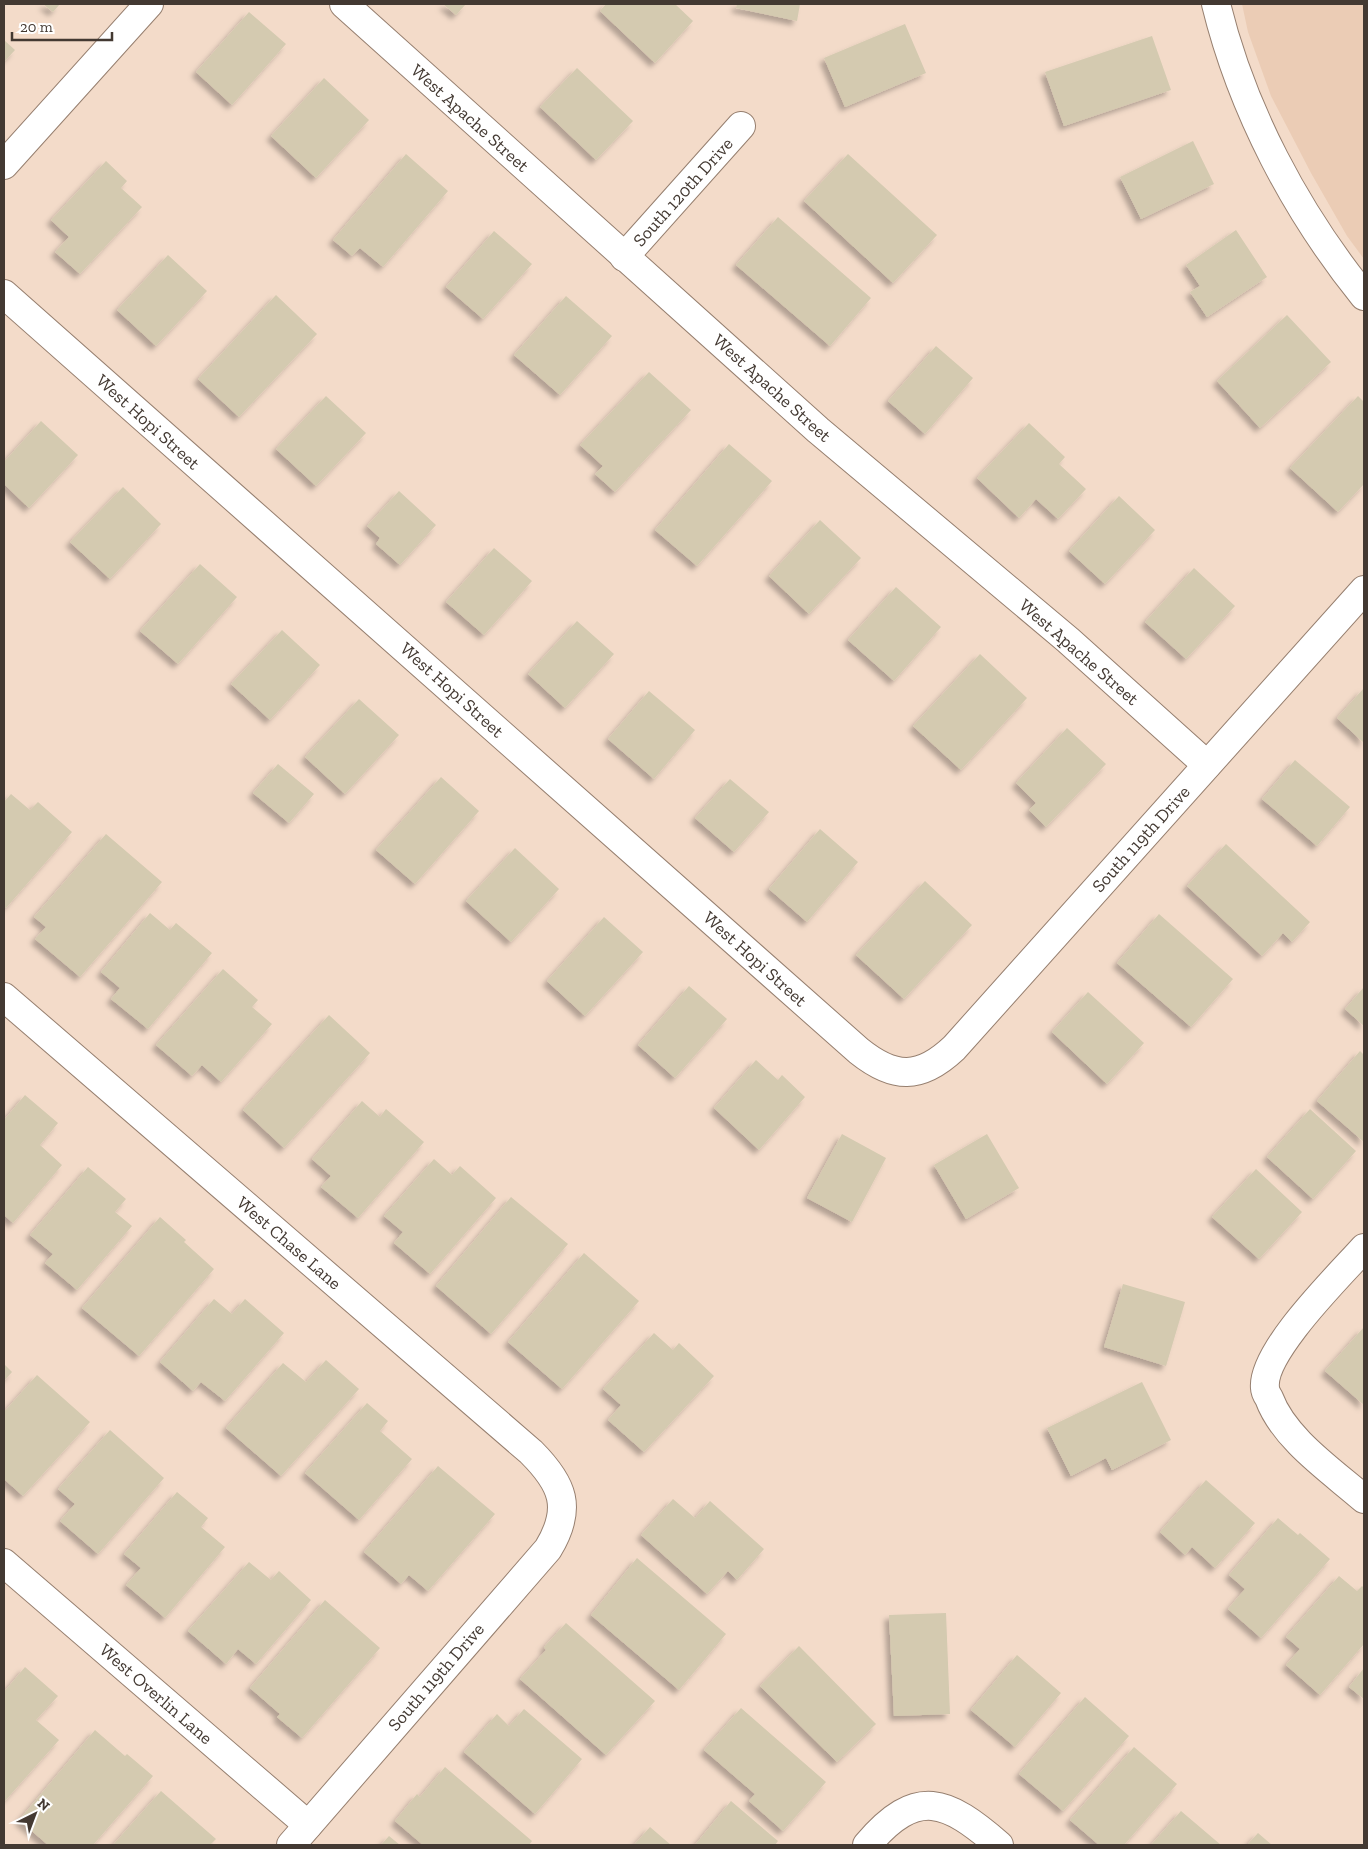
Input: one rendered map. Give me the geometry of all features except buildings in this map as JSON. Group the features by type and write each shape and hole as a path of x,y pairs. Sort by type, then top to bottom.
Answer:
{"street":[{"path":"4,165 149,4"},
{"name":"West Apache Street","path":"344,4 624,257 846,453 1068,640 1207,765"},
{"path":"1216,4 1244,89 1268,144 1316,231 1345,273 1364,296"},
{"name":"South 120th Drive","path":"624,257 741,126"},
{"name":"West Hopi Street","path":"4,294 859,1051 873,1062 889,1069 907,1073"},
{"name":"South 119th Drive","path":"907,1073 927,1068 942,1059 954,1048 1364,590"},
{"name":"West Chase Lane","path":"4,997 531,1452 546,1467 556,1484 562,1500"},
{"path":"1364,1248 1280,1344 1270,1364 1264,1387 1273,1411 1288,1431 1364,1499"},
{"name":"South 119th Drive","path":"299,1835 548,1549 557,1534 562,1518 562,1500"},
{"name":"West Overlin Lane","path":"4,1563 299,1835"},
{"path":"867,1845 890,1821 908,1810 926,1805 948,1809 968,1819 1000,1845"}],"shaded area":[{"path":"1242,4 1364,4 1364,259 1347,236 1311,173 1271,96 1248,32"}]}
